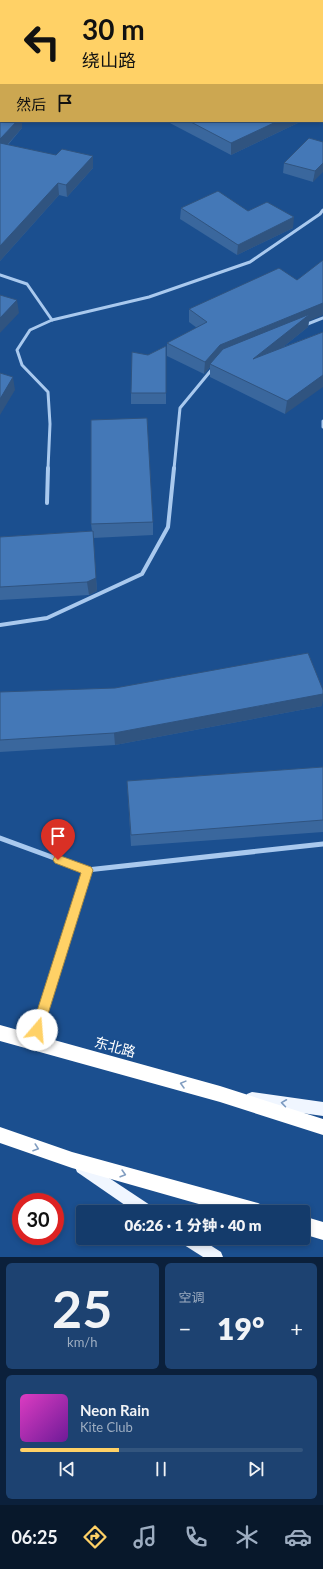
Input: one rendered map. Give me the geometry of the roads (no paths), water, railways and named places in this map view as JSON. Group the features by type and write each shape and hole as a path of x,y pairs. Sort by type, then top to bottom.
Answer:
{"highway":[{"name":"东北路","path":"0,1033 220,1094 323,1128"},
{"path":"0,1135 72,1160 233,1205"},
{"path":"310,1227 323,1231"}],"main road":[{"name":"东北路","path":"220,1094 323,1109"},
{"path":"72,1160 138,1205"},
{"path":"197,1245 216,1257"}],"street":[{"path":"46,503 50,424 48,392 22,365 17,350 30,330 52,320 149,297 250,262 320,214 323,210"},
{"path":"0,275 27,284 52,320"},
{"path":"301,327 323,318"},
{"path":"0,625 47,618 142,574 168,527 180,408 214,366"},
{"path":"323,422 323,427"},
{"path":"0,838 87,870 323,844"},
{"path":"33,1043 87,870"}]}
